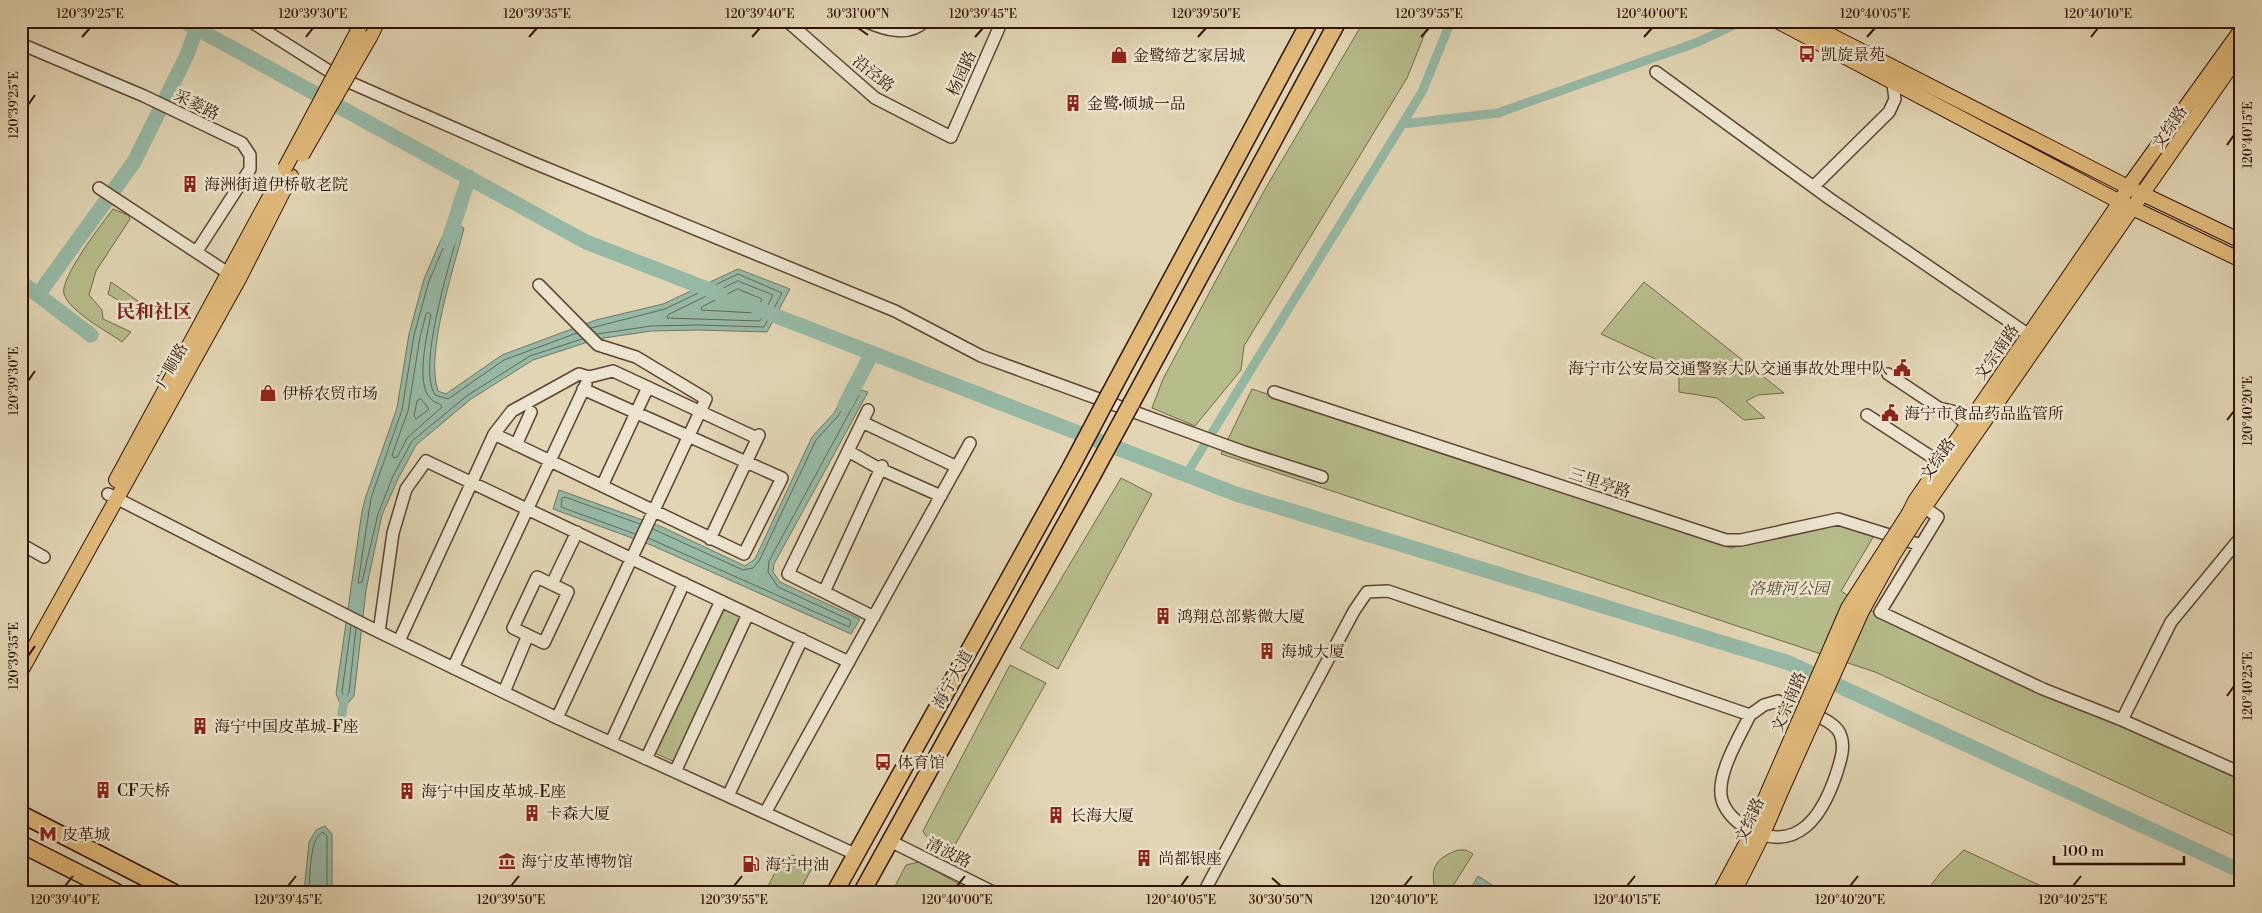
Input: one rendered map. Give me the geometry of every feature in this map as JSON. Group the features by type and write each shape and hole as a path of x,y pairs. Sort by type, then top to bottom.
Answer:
{"highway":[{"name":"海宁大道","path":"835,892 1070,467 1310,21"},
{"name":"海宁大道","path":"862,892 1092,476 1338,21"},
{"path":"21,814 174,892"},
{"path":"21,844 116,892"}],"main road":[{"path":"288,172 363,21"},
{"name":"广顺路","path":"21,671 228,273 378,21"},
{"path":"1803,21 1892,75 2120,202 2241,260"},
{"path":"1779,22 2241,241"},
{"name":"文宗南路","path":"1757,832 1848,608 1916,510 1941,463 2120,202 2128,187 2241,30"},
{"name":"文综路","path":"1916,510 2144,194 2241,52"},
{"name":"广顺路","path":"21,654 240,277 288,172"},
{"path":"1720,892 1757,832"},
{"name":"文综路","path":"1734,892 1757,832"}],"street":[{"path":"250,21 340,78 521,157 896,311 981,356 1226,446 1322,477"},
{"name":"沿泾路","path":"787,21 875,98 951,137"},
{"path":"865,21 894,32 920,26 925,21"},
{"name":"杨园路","path":"951,137 1002,21"},
{"name":"采菱路","path":"21,44 144,96 242,143 250,155 250,169 196,252"},
{"path":"1656,72 1814,186 2029,335"},
{"path":"1814,186 1889,112 1895,99 1892,75"},
{"path":"99,188 228,273"},
{"path":"539,285 598,345 636,357 706,399 557,718"},
{"path":"400,642 494,434 512,411 578,374 589,377 613,371 758,436 710,538"},
{"path":"1888,374 1939,408 1952,411 1967,425"},
{"path":"453,668 589,377"},
{"path":"602,486 648,387"},
{"path":"494,434 744,554 782,478 583,390"},
{"name":"三里亭路","path":"1274,392 1726,540 1741,540 1838,519 1921,545"},
{"path":"868,410 788,574 874,616"},
{"path":"516,445 531,412"},
{"path":"1867,415 1941,463"},
{"path":"862,422 957,467"},
{"path":"765,813 970,443"},
{"path":"848,451 941,496"},
{"path":"376,630 392,533 406,489 426,461 576,532 634,554 684,583 849,662"},
{"path":"824,592 881,468"},
{"path":"113,496 453,668 557,718 855,854"},
{"path":"1916,510 1938,517 1880,612 2042,689 2122,720 2241,773"},
{"path":"552,584 576,532"},
{"path":"2122,720 2171,622 2241,537"},
{"path":"21,544 44,557"},
{"path":"537,577 568,592 544,643 528,636 513,628 537,577"},
{"path":"611,742 684,583"},
{"path":"1204,892 1354,610 1367,592 1388,591 1750,715"},
{"path":"646,759 721,601"},
{"path":"675,772 748,614"},
{"path":"504,692 528,636"},
{"path":"728,796 802,639"},
{"path":"1778,700 1829,722 1840,734 1842,754 1835,778 1821,809 1812,822 1801,831 1785,838 1757,832 1740,824 1731,816 1722,799 1722,781 1728,760 1750,715 1764,705 1778,700"},
{"name":"清波路","path":"890,841 994,892"}],"green space":[{"path":"1364,21 1430,21 1407,78 1244,346 1241,370 1195,426 1152,408 1163,379 1264,191"},
{"path":"113,209 128,215 130,219 96,271 89,295 102,310 103,319 131,332 122,342 73,308 64,294 64,287 68,276"},
{"path":"111,282 138,301 134,310 108,294"},
{"path":"1644,282 1784,393 1758,395 1746,401 1765,418 1744,420 1717,398 1679,392 1679,370 1601,334"},
{"name":"洛塘河公园","path":"1252,389 1731,548 1837,524 1875,534 1841,591 1880,616 2241,779 2241,839 1875,672 1221,454"},
{"path":"1121,478 1152,494 1058,669 1020,648"},
{"path":"722,605 743,616 675,762 652,752"},
{"path":"1010,665 1046,683 951,852 931,844 923,831"},
{"path":"1458,850 1466,850 1473,854 1449,892 1436,892 1433,877 1436,865 1444,857"},
{"path":"1964,850 2054,892 1926,892 1941,872"},
{"path":"793,855 813,866 799,892 765,892 782,859"},
{"path":"919,862 974,892 892,892 906,865"}],"water":[{"path":"449,221 464,228 442,310 435,355 435,375 438,391 446,394 502,355 596,320 663,304 738,269 790,289 767,332 651,331 597,339 533,360 471,399 416,445 382,515 366,590 354,696 342,710 336,693 362,511 397,408 409,334 424,279"},
{"path":"849,387 868,392 774,564 773,572 780,582 860,619 851,634 651,545 553,509 559,490 662,527 745,566 755,559 812,437 834,413"},
{"path":"325,826 332,834 332,892 304,892 309,842 316,830"},
{"path":"1478,876 1503,892 1469,892"}],"waterway":[{"path":"183,21 586,242 720,294"},
{"path":"38,295 134,162 187,55 199,21"},
{"path":"1186,475 1422,92 1451,21"},
{"path":"1402,124 1498,113 1698,42 1743,21"},
{"path":"448,242 469,177"},
{"path":"21,282 91,335"},
{"path":"758,309 1236,494 1789,663 2241,871"},
{"path":"845,405 872,353"},
{"path":"342,714 344,699"}],"place":[{"name":"凯旋景苑","path":"1807,54"},
{"name":"金鹭缔艺家居城","path":"1119,55"},
{"name":"金鹭·倾城一品","path":"1073,103"},
{"name":"海洲街道伊桥敬老院","path":"190,184"},
{"name":"海宁市公安局交通警察大队交通事故处理中队","path":"1902,368"},
{"name":"伊桥农贸市场","path":"268,393"},
{"name":"海宁市食品药品监管所","path":"1890,413"},
{"name":"鸿翔总部紫微大厦","path":"1163,616"},
{"name":"海城大厦","path":"1267,651"},
{"name":"海宁中国皮革城-F座","path":"200,726"},
{"name":"体育馆","path":"883,762"},
{"name":"CF天桥","path":"103,790"},
{"name":"海宁中国皮革城-E座","path":"407,791"},
{"name":"卡森大厦","path":"532,813"},
{"name":"长海大厦","path":"1056,815"},
{"name":"皮革城","path":"48,834"},
{"name":"尚都银座","path":"1144,858"},
{"name":"海宁皮革博物馆","path":"507,861"},
{"name":"海宁中油","path":"751,864"}],"district":[{"name":"民和社区","path":"154,311"}]}
